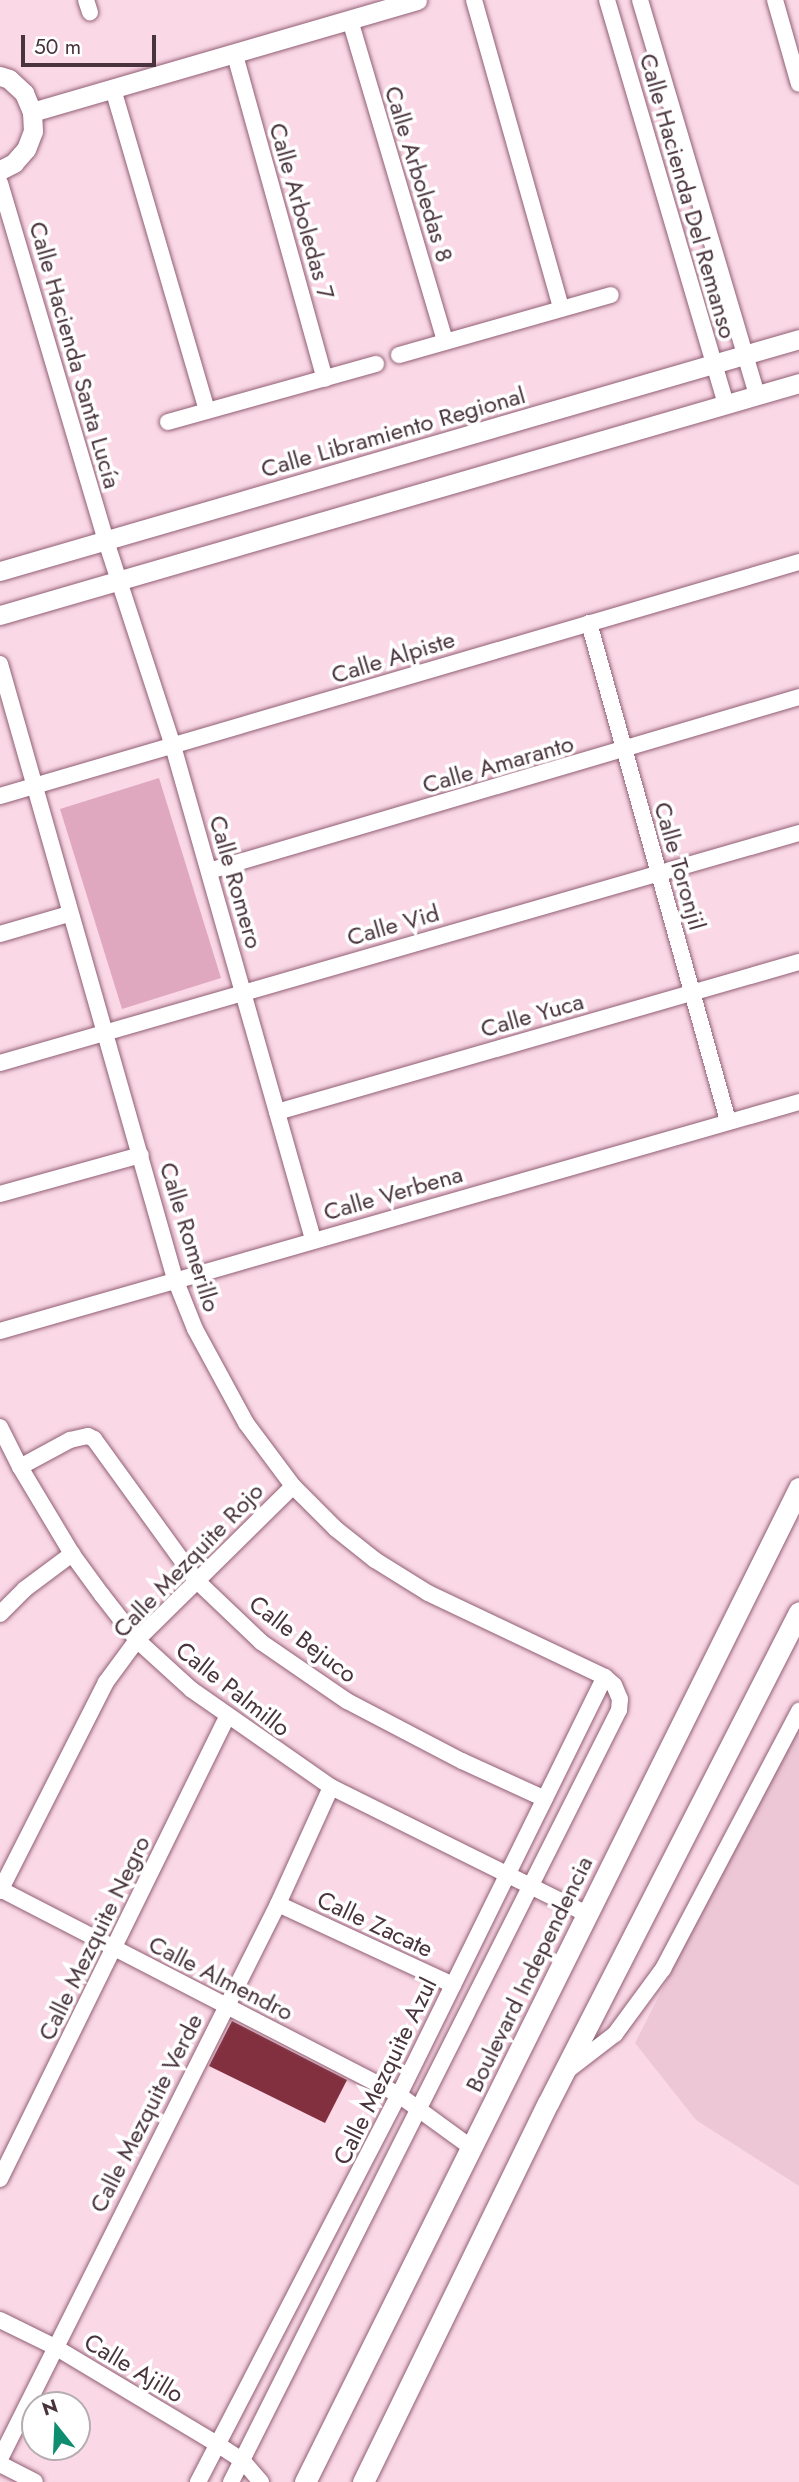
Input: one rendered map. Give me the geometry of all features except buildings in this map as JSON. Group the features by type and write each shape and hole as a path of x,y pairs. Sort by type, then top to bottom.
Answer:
{"main road":[{"name":"Boulevard Independencia","path":"305,2482 799,1488"},
{"path":"363,2482 563,2074 799,1612"}],"street":[{"path":"32,112 235,55 416,0"},
{"path":"474,0 561,308"},
{"name":"Calle Hacienda Del Remanso","path":"607,0 726,404"},
{"name":"Calle Hacienda Del Remanso","path":"640,0 757,395"},
{"path":"775,0 799,84"},
{"name":"Calle Arboledas 8","path":"350,20 445,341"},
{"name":"Calle Arboledas 7","path":"235,55 325,379"},
{"path":"0,76 9,79 24,93 32,112 33,131 26,149 14,163 0,170"},
{"path":"113,89 207,411"},
{"name":"Calle Hacienda Santa Lucía","path":"0,183 106,541"},
{"path":"399,355 611,295"},
{"name":"Calle Libramiento Regional","path":"0,571 799,339"},
{"path":"168,422 376,364"},
{"path":"0,615 799,383"},
{"name":"Calle Romero","path":"106,541 173,746 313,1239"},
{"name":"Calle Alpiste","path":"0,796 799,562"},
{"name":"Calle Toronjil","path":"589,623 728,1121"},
{"name":"Calle Romerillo","path":"0,664 175,1279 195,1329 246,1423 293,1486 336,1529 365,1552 428,1593 606,1677"},
{"name":"Calle Amaranto","path":"209,871 624,751 799,696"},
{"name":"Calle Vid","path":"0,1063 799,834"},
{"path":"0,934 69,914"},
{"name":"Calle Yuca","path":"277,1112 799,962"},
{"name":"Calle Verbena","path":"0,1331 313,1239 799,1102"},
{"path":"0,1194 141,1155"},
{"name":"Calle Palmillo","path":"0,1427 20,1467 72,1554 137,1640 226,1717 331,1787 508,1872 587,1914"},
{"name":"Calle Bejuco","path":"20,1467 70,1440 88,1436 94,1439 197,1580 261,1642 347,1701 462,1761 545,1799"},
{"name":"Calle Mezquite Rojo","path":"0,1890 75,1738 106,1682 137,1640 293,1486"},
{"path":"0,1614 72,1554"},
{"path":"231,2482 620,1710 618,1692 606,1677"},
{"name":"Calle Mezquite Azul","path":"198,2482 399,2095 606,1677"},
{"path":"563,2074 615,2034 663,1969 799,1710"},
{"name":"Calle Mezquite Negro","path":"0,2179 115,1949 226,1717"},
{"name":"Calle Mezquite Verde","path":"0,2462 278,1904 331,1787"},
{"name":"Calle Almendro","path":"0,1890 399,2095 472,2148"},
{"name":"Calle Zacate","path":"278,1904 453,1985"},
{"name":"Calle Ajillo","path":"0,2320 55,2347 217,2444 242,2460 261,2482"},
{"path":"0,2462 35,2482"}],"shaded area":[{"path":"159,778 221,978 122,1009 60,809"},
{"path":"799,1721 799,2186 696,2120 635,2043"}]}
